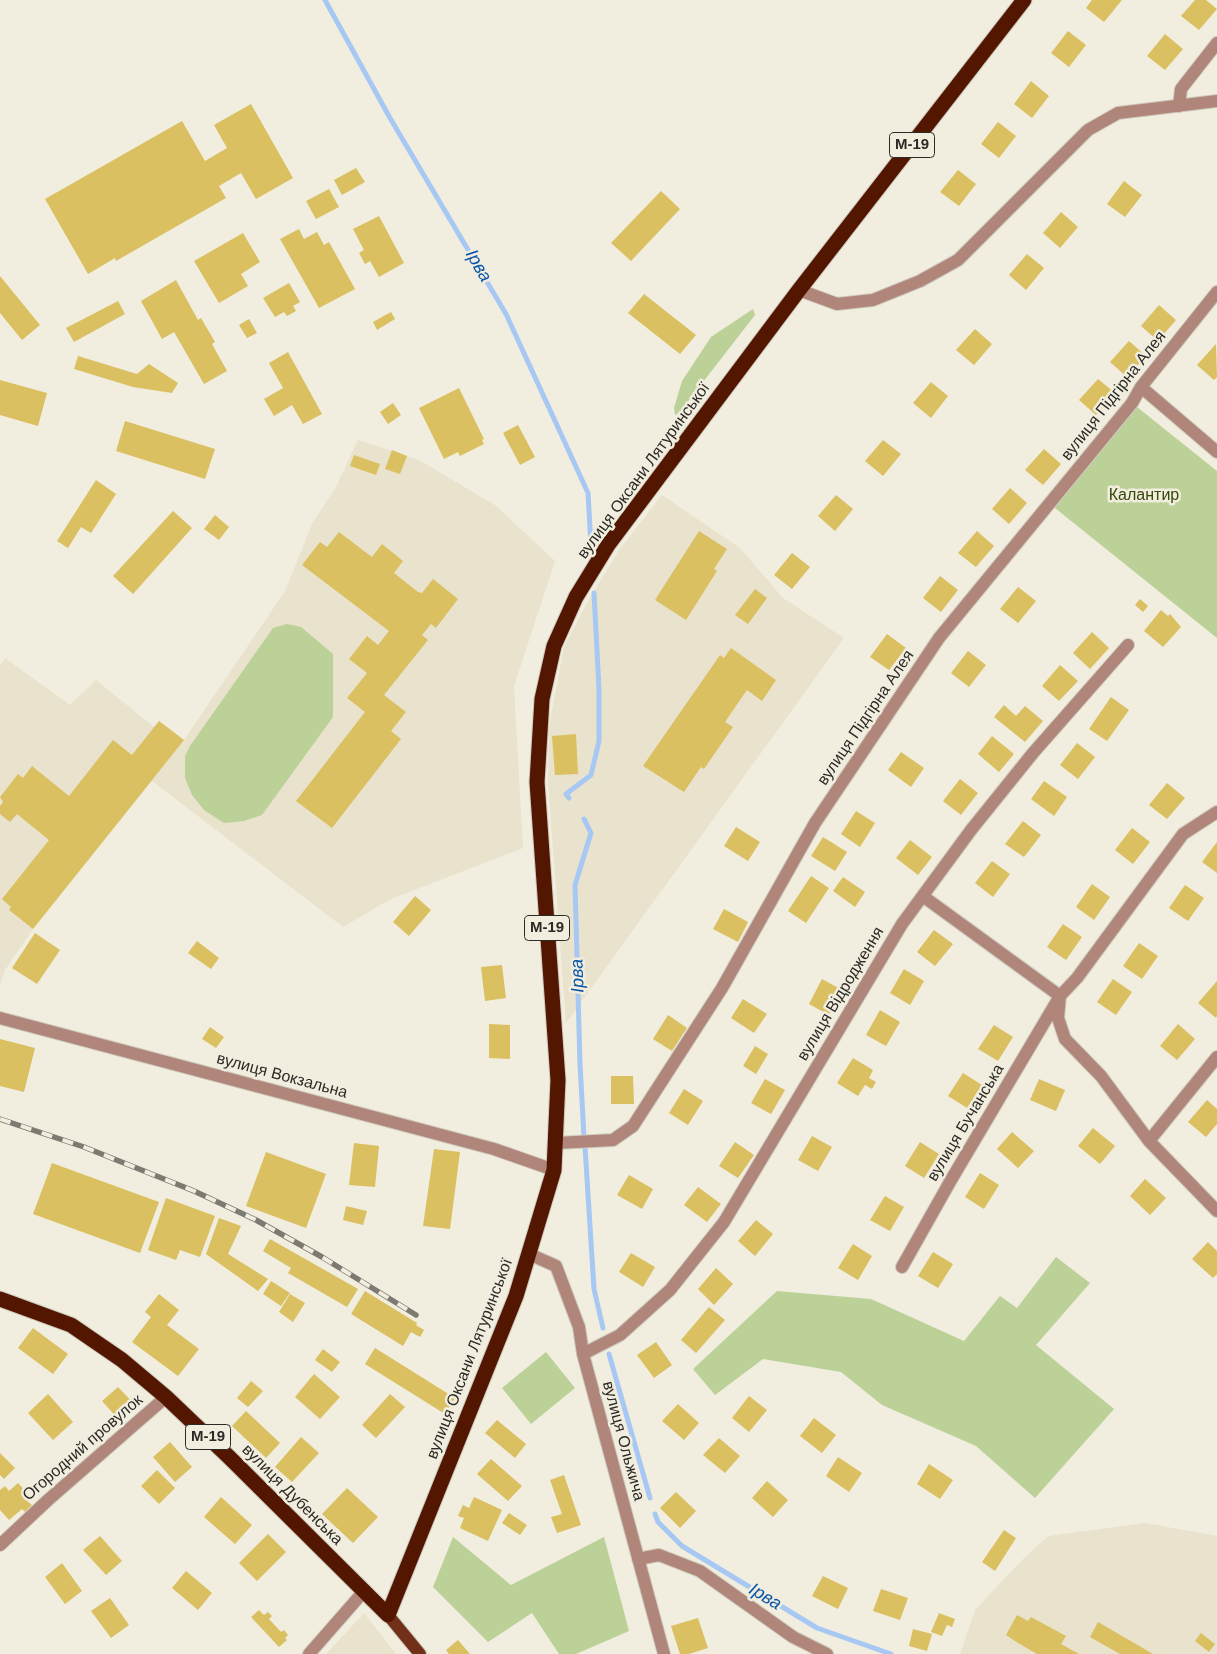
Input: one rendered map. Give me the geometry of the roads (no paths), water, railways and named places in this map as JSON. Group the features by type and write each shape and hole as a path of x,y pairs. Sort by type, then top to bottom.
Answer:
{"highway":[{"name":"М-19","path":"799,290 1024,0"},
{"name":"вулиця Оксани Лятуринської","path":"388,1615 516,1296 554,1170 557,1143 558,1080 537,782 542,699 554,646 576,598 608,546 799,290"},
{"name":"вулиця Дубенська","path":"0,1299 71,1326 122,1360 166,1397 365,1590 388,1615"}],"main road":[{"name":"вулиця Дубенська","path":"388,1615 420,1654"}],"street":[{"path":"1179,106 1181,89 1217,43"},
{"path":"799,290 837,304 873,300 920,281 958,260 1088,130 1118,113 1217,101"},
{"name":"вулиця Підгірна Алея","path":"557,1143 613,1140 633,1126 722,988 815,823 939,638 1132,403 1141,387 1217,292"},
{"path":"1141,387 1217,452"},
{"name":"вулиця Відродження","path":"583,1354 620,1335 670,1290 724,1222 902,924 996,799 1128,645"},
{"name":"вулиця Бучанська","path":"902,1267 1060,996 1077,978 1182,834 1217,812"},
{"path":"924,897 1060,996 1058,1018 1065,1039 1101,1076 1149,1141 1217,1211"},
{"name":"вулиця Вокзальна","path":"0,1018 494,1149 554,1170"},
{"path":"1149,1141 1217,1058"},
{"name":"вулиця Ольжича","path":"529,1254 556,1266 579,1327 583,1354 664,1654"},
{"name":"Огородний провулок","path":"0,1545 48,1500 166,1397"},
{"path":"638,1559 659,1555 700,1571 793,1637 827,1654"},
{"path":"309,1654 365,1590"}],"waterway":[{"name":"Ірва","path":"325,0 390,118 506,314 588,493 591,546"},
{"name":"Ірва","path":"569,798 566,794 591,775 599,741 599,689 594,593"},
{"name":"Ірва","path":"584,819 591,833 575,885 584,1137"},
{"name":"Ірва","path":"585,1147 594,1289 603,1328"},
{"name":"Ірва","path":"609,1354 650,1498"},
{"name":"Ірва","path":"655,1514 658,1522 682,1546 817,1628 891,1654"}],"railway":[{"path":"0,1119 84,1147 194,1191 256,1220 322,1257 416,1315"}],"park label":[{"name":"Калантир","path":"1144,496"}]}
